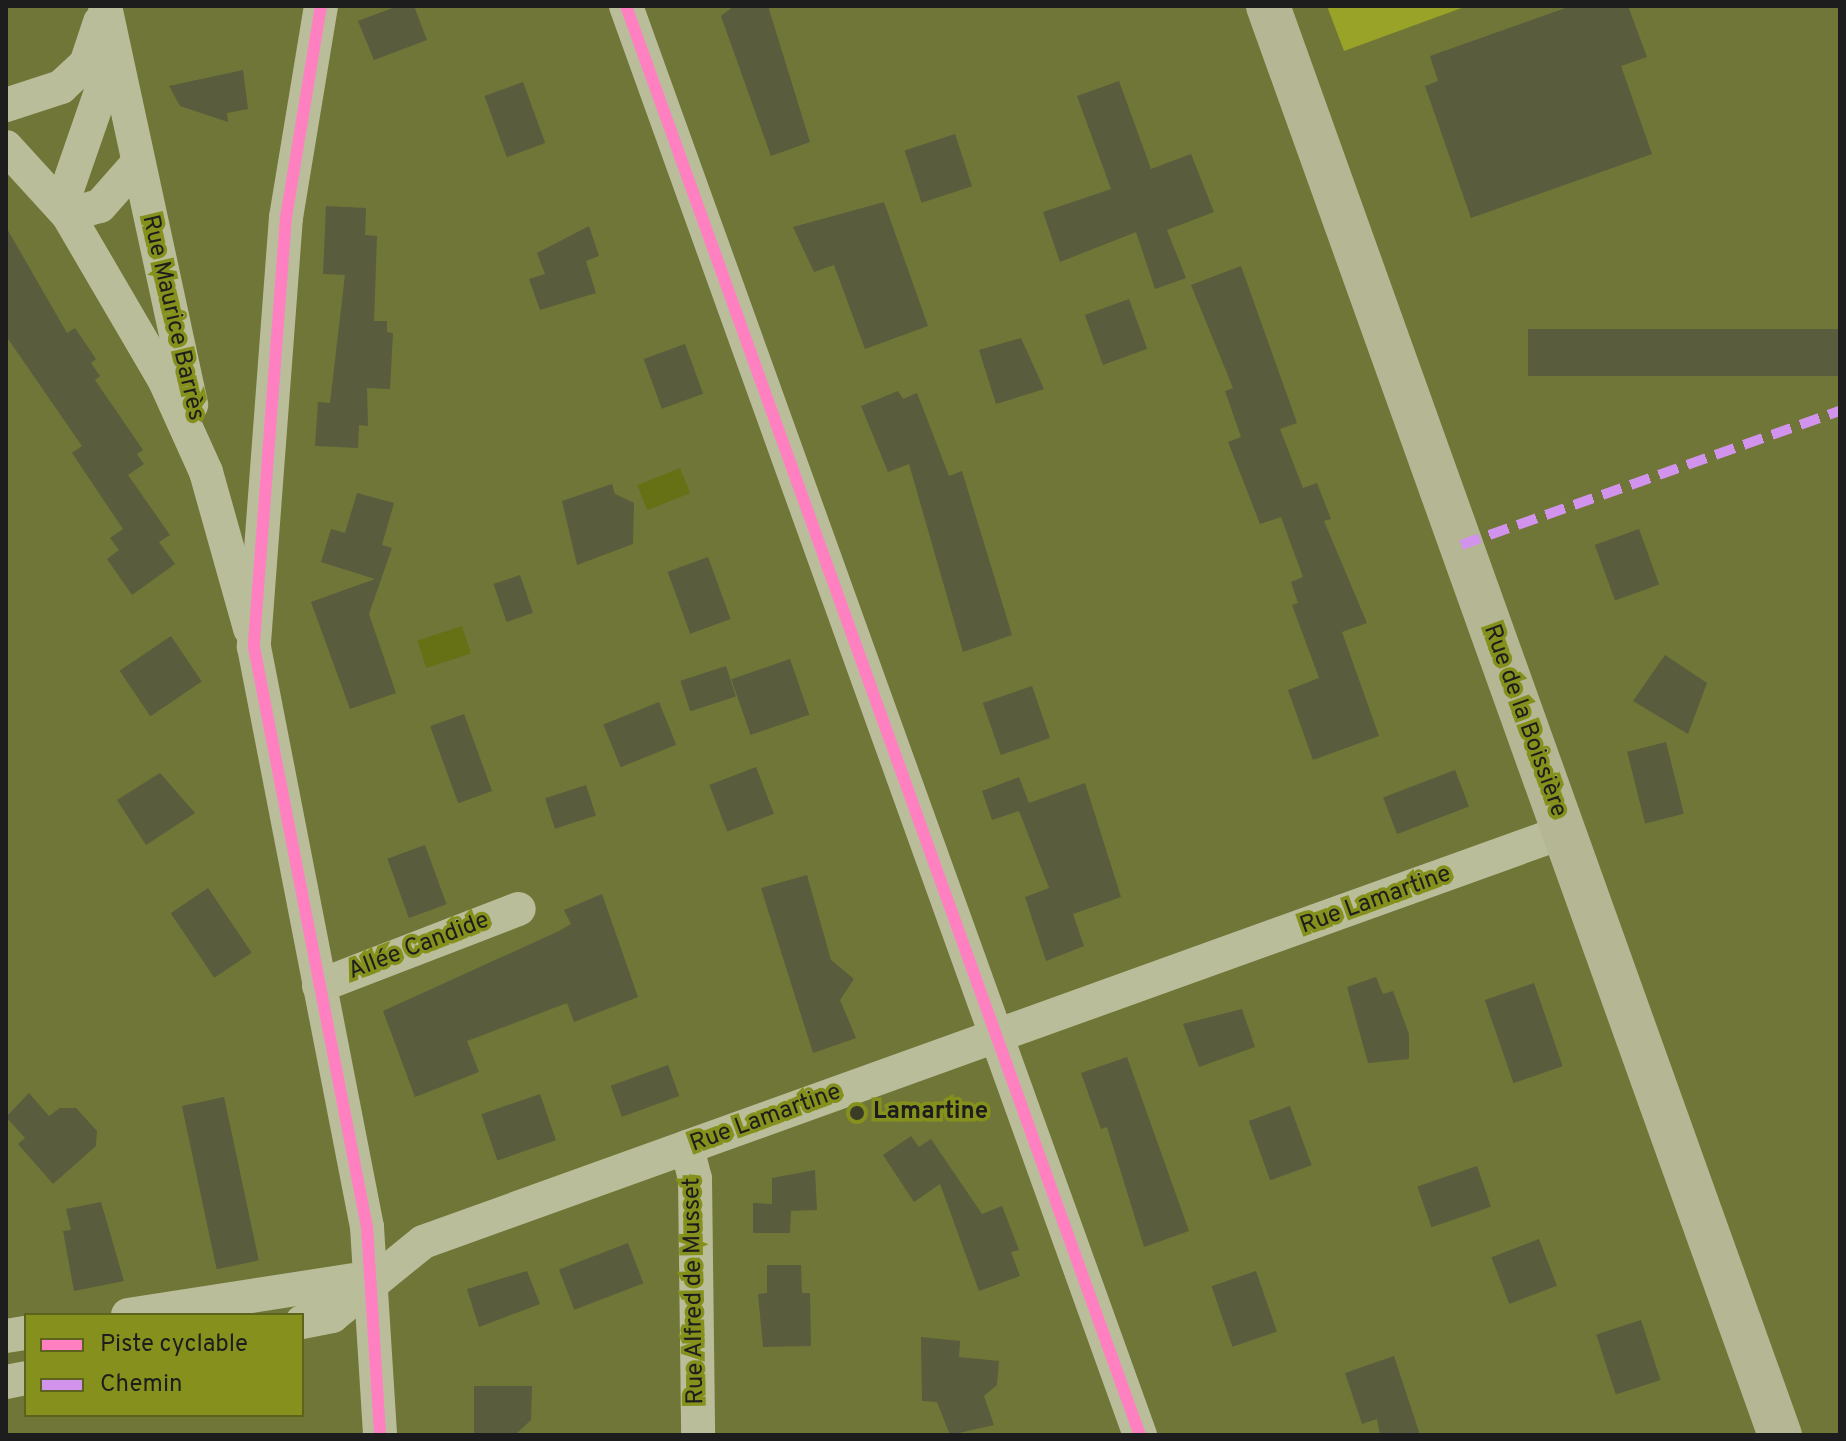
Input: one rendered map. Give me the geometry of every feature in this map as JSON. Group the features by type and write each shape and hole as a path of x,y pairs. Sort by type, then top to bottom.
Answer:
{"main road":[{"name":"Rue de la Boissière","path":"1268,6 1780,1435"}],"street":[{"name":"Rue Maurice Barrès","path":"105,6 112,60 206,472"},
{"name":"Rue Maurice Barrès","path":"6,105 61,87 86,64 105,6"},
{"path":"254,647 286,217 321,6"},
{"path":"626,6 1000,1037 1140,1435"},
{"name":"Rue Maurice Barrès","path":"112,60 65,211 100,206 137,164"},
{"path":"6,147 65,211 127,310 206,472 254,647 374,1276 380,1435"},
{"name":"Rue Lamartine","path":"304,1322 332,1316 374,1276 423,1242 1563,832"},
{"name":"Allée Candide","path":"319,986 519,909"},
{"name":"Rue Alfred de Musset","path":"687,1147 695,1178 698,1435"},
{"path":"153,1313 240,1306 374,1276"}],"shaded area":[{"path":"1327,6 1467,6 1344,51"},
{"path":"680,468 690,493 647,510 637,485"},
{"path":"462,626 471,654 426,668 417,641"}],"building":[{"path":"398,6 414,6 427,40 374,60 358,21"},
{"path":"734,6 768,6 810,142 771,156 721,16"},
{"path":"1571,6 1628,6 1647,57 1621,66 1652,154 1471,218 1425,86 1438,81 1430,56"},
{"path":"243,70 248,109 227,113 228,122 180,106 169,86"},
{"path":"1119,81 1151,169 1191,154 1214,212 1167,230 1186,278 1155,289 1136,232 1060,262 1043,212 1111,189 1077,96"},
{"path":"523,82 545,143 507,157 484,96"},
{"path":"955,134 972,186 922,203 905,150"},
{"path":"884,202 928,326 865,349 834,265 814,272 793,227"},
{"path":"326,206 366,208 365,235 377,236 374,321 387,321 387,332 393,333 390,389 367,388 368,426 359,425 358,448 315,446 318,402 330,403 345,275 323,274"},
{"path":"589,226 599,256 586,261 596,293 540,310 529,279 545,274 537,253"},
{"path":"6,227 67,333 75,328 96,359 91,363 100,376 95,380 143,450 137,454 144,464 128,475 170,535 159,542 175,564 132,595 107,559 119,550 110,538 123,529 72,453 82,446 6,336"},
{"path":"1241,266 1297,423 1280,429 1303,488 1317,483 1331,519 1324,521 1367,623 1342,632 1379,736 1313,760 1288,690 1319,678 1292,605 1298,603 1291,582 1303,577 1281,517 1260,524 1228,442 1241,437 1225,391 1233,388 1191,285"},
{"path":"1129,299 1147,349 1103,365 1085,315"},
{"path":"1528,329 1840,329 1840,376 1528,376"},
{"path":"1021,338 1044,389 996,404 979,350"},
{"path":"685,344 703,394 662,409 644,359"},
{"path":"898,391 903,399 917,393 949,476 962,471 1012,635 963,652 909,464 888,472 861,406"},
{"path":"612,484 615,494 634,503 633,544 577,565 562,501"},
{"path":"357,493 394,503 382,545 392,548 369,614 396,693 350,709 311,602 375,579 321,562 331,529 345,533"},
{"path":"1639,529 1659,584 1615,601 1595,545"},
{"path":"708,557 731,619 690,634 668,572"},
{"path":"520,575 533,613 507,622 494,584"},
{"path":"171,636 202,682 150,716 120,671"},
{"path":"1665,655 1707,683 1688,734 1633,701"},
{"path":"790,659 809,715 751,735 731,679"},
{"path":"726,666 736,696 690,711 680,681"},
{"path":"1032,686 1050,738 1001,755 983,703"},
{"path":"659,702 676,745 621,767 603,724"},
{"path":"464,714 492,791 458,803 430,726"},
{"path":"1666,742 1684,814 1645,823 1627,752"},
{"path":"756,767 774,814 727,832 709,785"},
{"path":"1455,770 1469,806 1397,834 1383,798"},
{"path":"160,773 195,813 146,845 117,800"},
{"path":"1019,777 1029,803 1085,783 1121,897 1073,914 1084,946 1046,961 1025,897 1049,888 1019,811 992,820 982,791"},
{"path":"586,785 596,815 555,829 545,798"},
{"path":"425,845 447,904 409,918 387,859"},
{"path":"807,875 831,960 854,979 840,1000 856,1038 813,1053 761,888"},
{"path":"208,888 252,953 214,978 171,913"},
{"path":"602,894 638,997 574,1022 567,1003 467,1041 479,1072 415,1097 383,1011 559,931 571,924 564,910"},
{"path":"1376,977 1383,994 1393,991 1409,1034 1409,1059 1368,1063 1347,987"},
{"path":"1534,983 1563,1066 1513,1083 1485,1000"},
{"path":"1242,1009 1255,1047 1199,1067 1183,1024"},
{"path":"1127,1057 1189,1231 1144,1247 1107,1127 1101,1129 1081,1073"},
{"path":"668,1065 679,1096 622,1117 611,1086"},
{"path":"29,1093 49,1116 60,1108 76,1108 97,1131 96,1146 53,1184 18,1144 25,1138 6,1117"},
{"path":"540,1094 556,1140 497,1161 481,1114"},
{"path":"224,1097 259,1260 217,1269 182,1106"},
{"path":"1290,1106 1312,1165 1270,1180 1249,1121"},
{"path":"911,1136 919,1147 931,1139 982,1214 1002,1206 1019,1250 1011,1252 1020,1276 979,1291 940,1184 914,1202 883,1155"},
{"path":"1477,1166 1491,1207 1431,1227 1417,1187"},
{"path":"815,1170 817,1210 791,1211 790,1233 753,1233 753,1203 772,1204 772,1178"},
{"path":"101,1202 124,1281 74,1291 63,1231 71,1230 66,1209"},
{"path":"1539,1239 1557,1286 1509,1304 1491,1257"},
{"path":"628,1243 643,1283 574,1310 559,1270"},
{"path":"767,1265 801,1265 802,1293 810,1293 811,1346 763,1347 758,1294 767,1293"},
{"path":"527,1271 540,1304 479,1327 467,1289"},
{"path":"1256,1271 1277,1332 1232,1347 1212,1286"},
{"path":"1641,1320 1660,1380 1616,1394 1596,1335"},
{"path":"921,1337 960,1341 959,1357 999,1361 997,1385 984,1396 994,1425 950,1435 937,1402 922,1401"},
{"path":"1394,1356 1420,1435 1380,1435 1377,1419 1362,1424 1345,1373"},
{"path":"474,1386 532,1386 531,1420 515,1435 474,1435"}],"marked path":[{"path":"1461,545 1840,411"}],"cycle path":[{"path":"321,6 286,217 254,647 367,1227 380,1435"},
{"path":"626,6 1140,1435"}],"place":[{"name":"Lamartine","path":"857,1113"}]}
